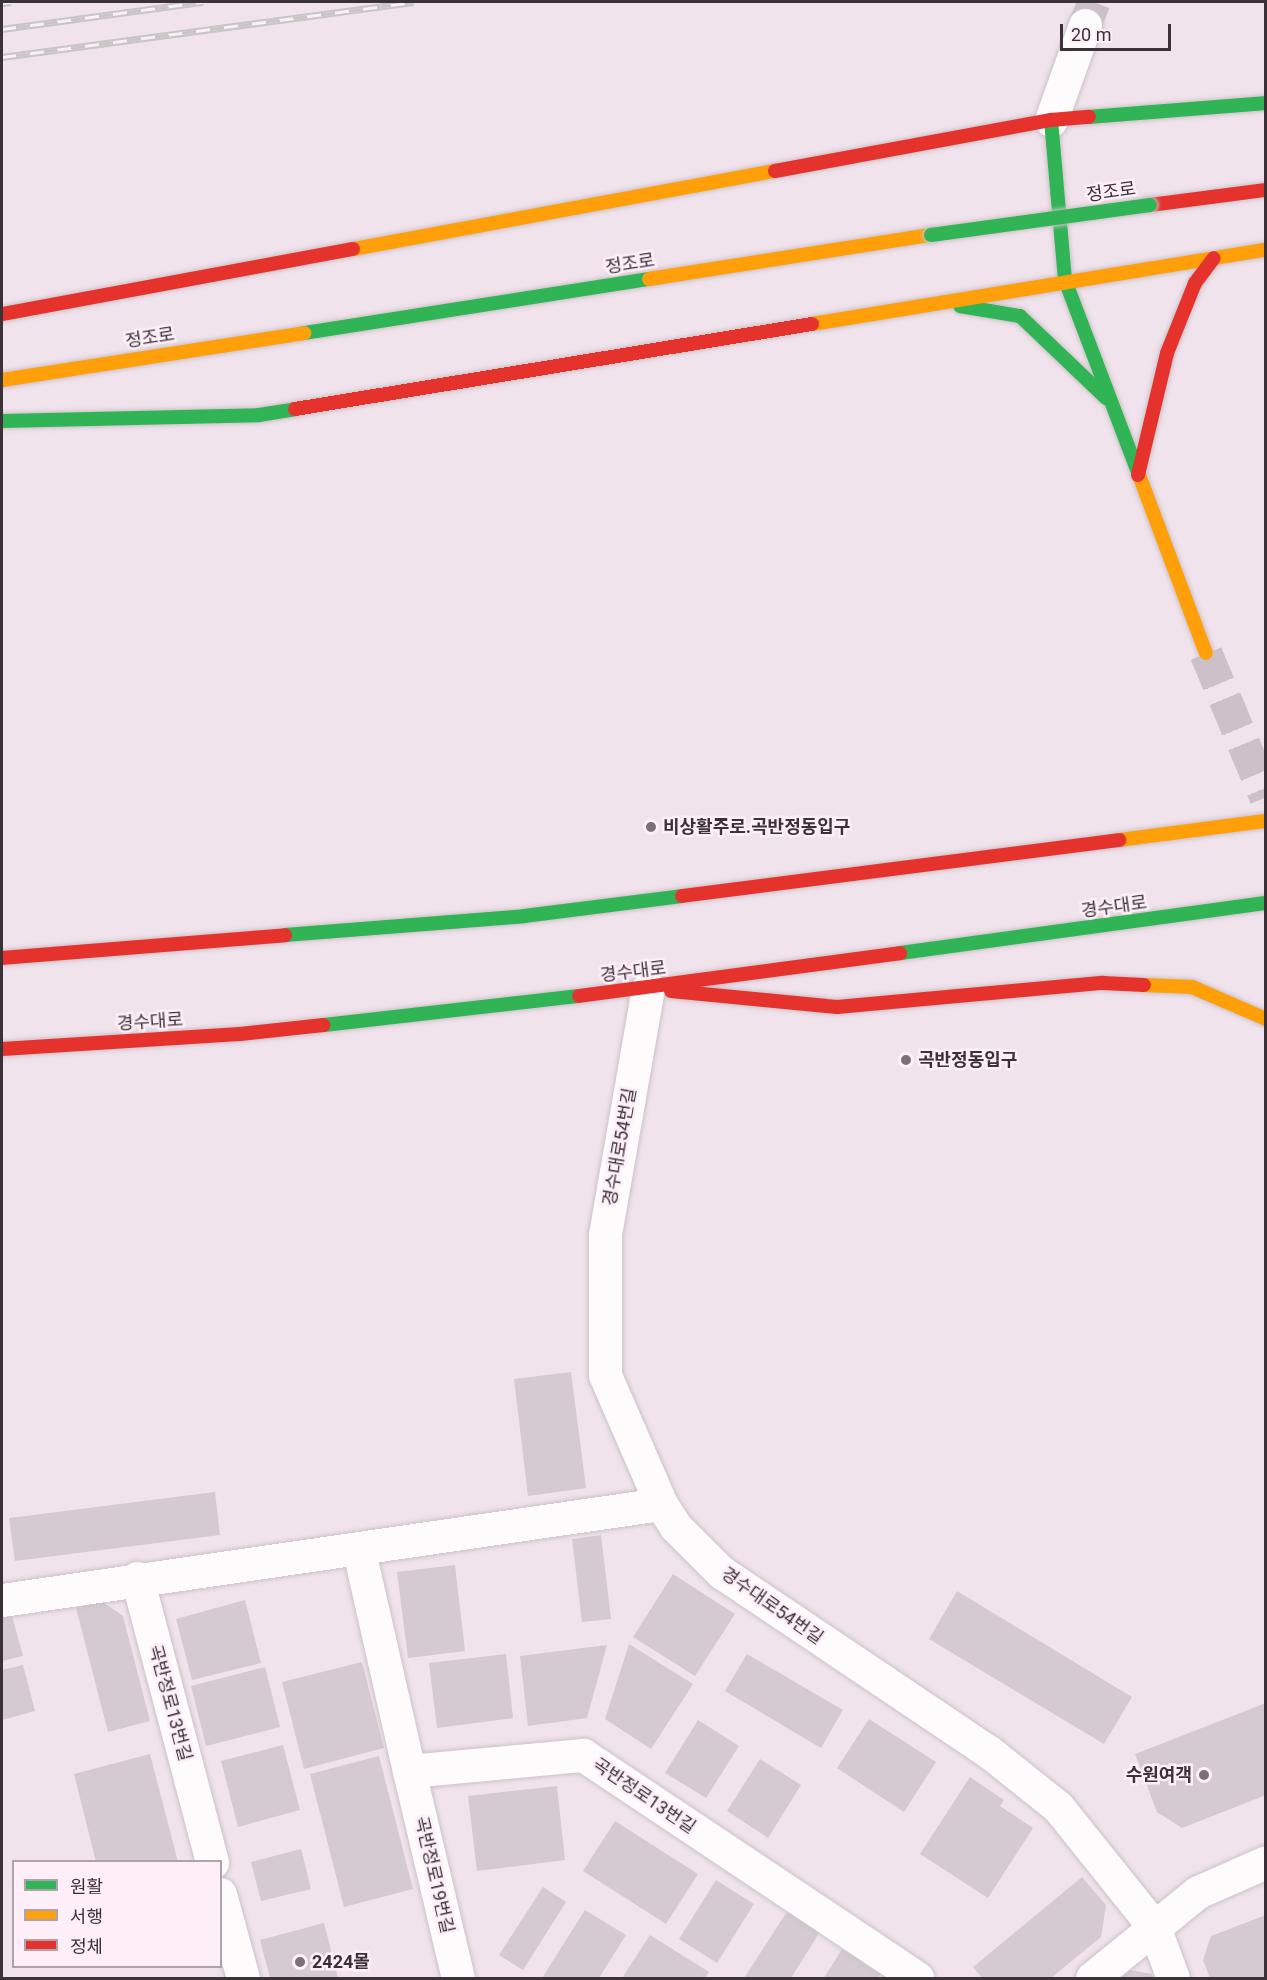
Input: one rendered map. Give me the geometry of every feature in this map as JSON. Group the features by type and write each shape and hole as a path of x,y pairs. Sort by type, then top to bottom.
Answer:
{"street":[{"path":"1085,25 1051,120 1065,280 1206,652"},
{"path":"2,314 1051,120 1266,103"},
{"name":"정조로","path":"2,380 931,235 1266,190"},
{"path":"2,421 260,415 1065,280 1266,250"},
{"path":"1138,475 1167,353 1196,284 1214,258"},
{"path":"938,302 1020,316 1112,403"},
{"path":"2,958 524,916 1266,821"},
{"name":"경수대로","path":"2,1049 240,1034 648,988 1266,903"},
{"path":"648,988 837,1007 1103,983 1192,987 1266,1019"},
{"name":"경수대로54번길","path":"648,988 605,1235 605,1375 661,1504 676,1527 721,1572 989,1752 1058,1807 1154,1927 1173,1978"},
{"path":"2,1600 137,1578 359,1551 661,1504"},
{"path":"359,1551 409,1771"},
{"name":"곡반정로13번길","path":"137,1578 211,1860"},
{"name":"곡반정로13번길","path":"409,1771 583,1755 917,1978"},
{"name":"곡반정로19번길","path":"409,1771 458,1978"},
{"path":"1092,1978 1198,1892 1266,1862"},
{"path":"222,1901 243,1978"}],"building":[{"path":"571,1372 586,1488 528,1496 514,1379"},
{"path":"215,1492 220,1535 15,1561 9,1518"},
{"path":"601,1535 611,1619 582,1622 572,1539"},
{"path":"455,1565 465,1651 408,1658 397,1572"},
{"path":"673,1574 735,1614 695,1676 633,1637"},
{"path":"957,1591 1132,1697 1104,1744 929,1639"},
{"path":"245,1600 261,1663 192,1680 176,1619"},
{"path":"8,1601 23,1656 2,1661 2,1603"},
{"path":"101,1601 123,1616 150,1721 108,1732 76,1608"},
{"path":"629,1644 693,1684 651,1749 605,1719"},
{"path":"607,1645 587,1718 528,1726 520,1656"},
{"path":"506,1654 513,1718 437,1728 429,1663"},
{"path":"747,1654 843,1710 821,1748 725,1691"},
{"path":"362,1662 384,1748 304,1769 282,1682"},
{"path":"23,1665 35,1711 2,1720 2,1670"},
{"path":"265,1667 280,1727 206,1746 191,1686"},
{"name":"수원여객","path":"1266,1703 1266,1795 1182,1828 1157,1812 1135,1754"},
{"path":"869,1719 936,1762 904,1812 837,1768"},
{"path":"698,1720 739,1746 706,1798 665,1773"},
{"path":"283,1745 300,1810 238,1827 221,1761"},
{"path":"150,1754 177,1860 96,1860 74,1774"},
{"path":"379,1756 413,1889 344,1907 310,1774"},
{"path":"760,1759 801,1785 768,1838 727,1811"},
{"path":"970,1777 1004,1800 1000,1806 1033,1828 988,1898 920,1854"},
{"path":"557,1786 565,1860 477,1871 468,1796"},
{"path":"615,1821 698,1874 666,1924 583,1871"},
{"path":"301,1849 311,1889 261,1901 251,1862"},
{"path":"1082,1877 1106,1905 1101,1937 1051,1978 982,1978 973,1967"},
{"path":"716,1880 754,1904 717,1963 679,1939"},
{"path":"543,1887 566,1902 523,1970 499,1955"},
{"path":"790,1907 823,1927 791,1978 744,1978"},
{"path":"585,1910 626,1935 599,1978 542,1978"},
{"path":"1266,1915 1266,1978 1210,1978 1203,1960 1211,1936"},
{"path":"324,1923 338,1978 270,1978 260,1940"},
{"path":"650,1935 709,1972 705,1978 622,1978"},
{"path":"842,1949 881,1974 877,1978 824,1978"},
{"path":"1130,1970 1152,1974 1154,1978 1118,1978"}],"tunnel":[{"path":"1085,25 1094,2"},
{"path":"1206,653 1266,797"}],"railway":[{"path":"2,3 11,2"},
{"path":"2,29 203,2"},
{"path":"2,57 413,2"}],"traffic: fast":[{"path":"1089,117 1266,103"},
{"path":"1051,120 1065,280 1139,475"},
{"path":"931,235 1150,205"},
{"path":"304,333 649,279"},
{"path":"960,306 1020,316 1106,398"},
{"path":"2,421 259,415 295,409"},
{"path":"285,935 524,916 682,896"},
{"path":"900,953 1266,903"},
{"path":"324,1025 579,996"}],"traffic: slow":[{"path":"353,249 775,171"},
{"path":"649,279 931,235"},
{"path":"812,324 1266,250"},
{"path":"2,380 304,333"},
{"path":"1139,475 1206,653"},
{"path":"1119,840 1266,821"},
{"path":"1144,985 1192,987 1266,1019"}],"traffic: jam":[{"path":"775,171 1051,120 1089,117"},
{"path":"1150,205 1266,190"},
{"path":"2,314 353,249"},
{"path":"1138,475 1167,353 1195,283 1214,258"},
{"path":"295,409 812,324"},
{"path":"682,896 1119,840"},
{"path":"2,958 285,935"},
{"path":"579,996 900,953"},
{"path":"671,991 837,1007 1103,983 1144,985"},
{"path":"2,1049 240,1034 324,1025"}],"place":[{"name":"비상활주로.곡반정동입구","path":"651,827"},
{"name":"곡반정동입구","path":"906,1060"},
{"name":"수원여객","path":"1204,1775"},
{"name":"2424몰","path":"300,1962"}]}
